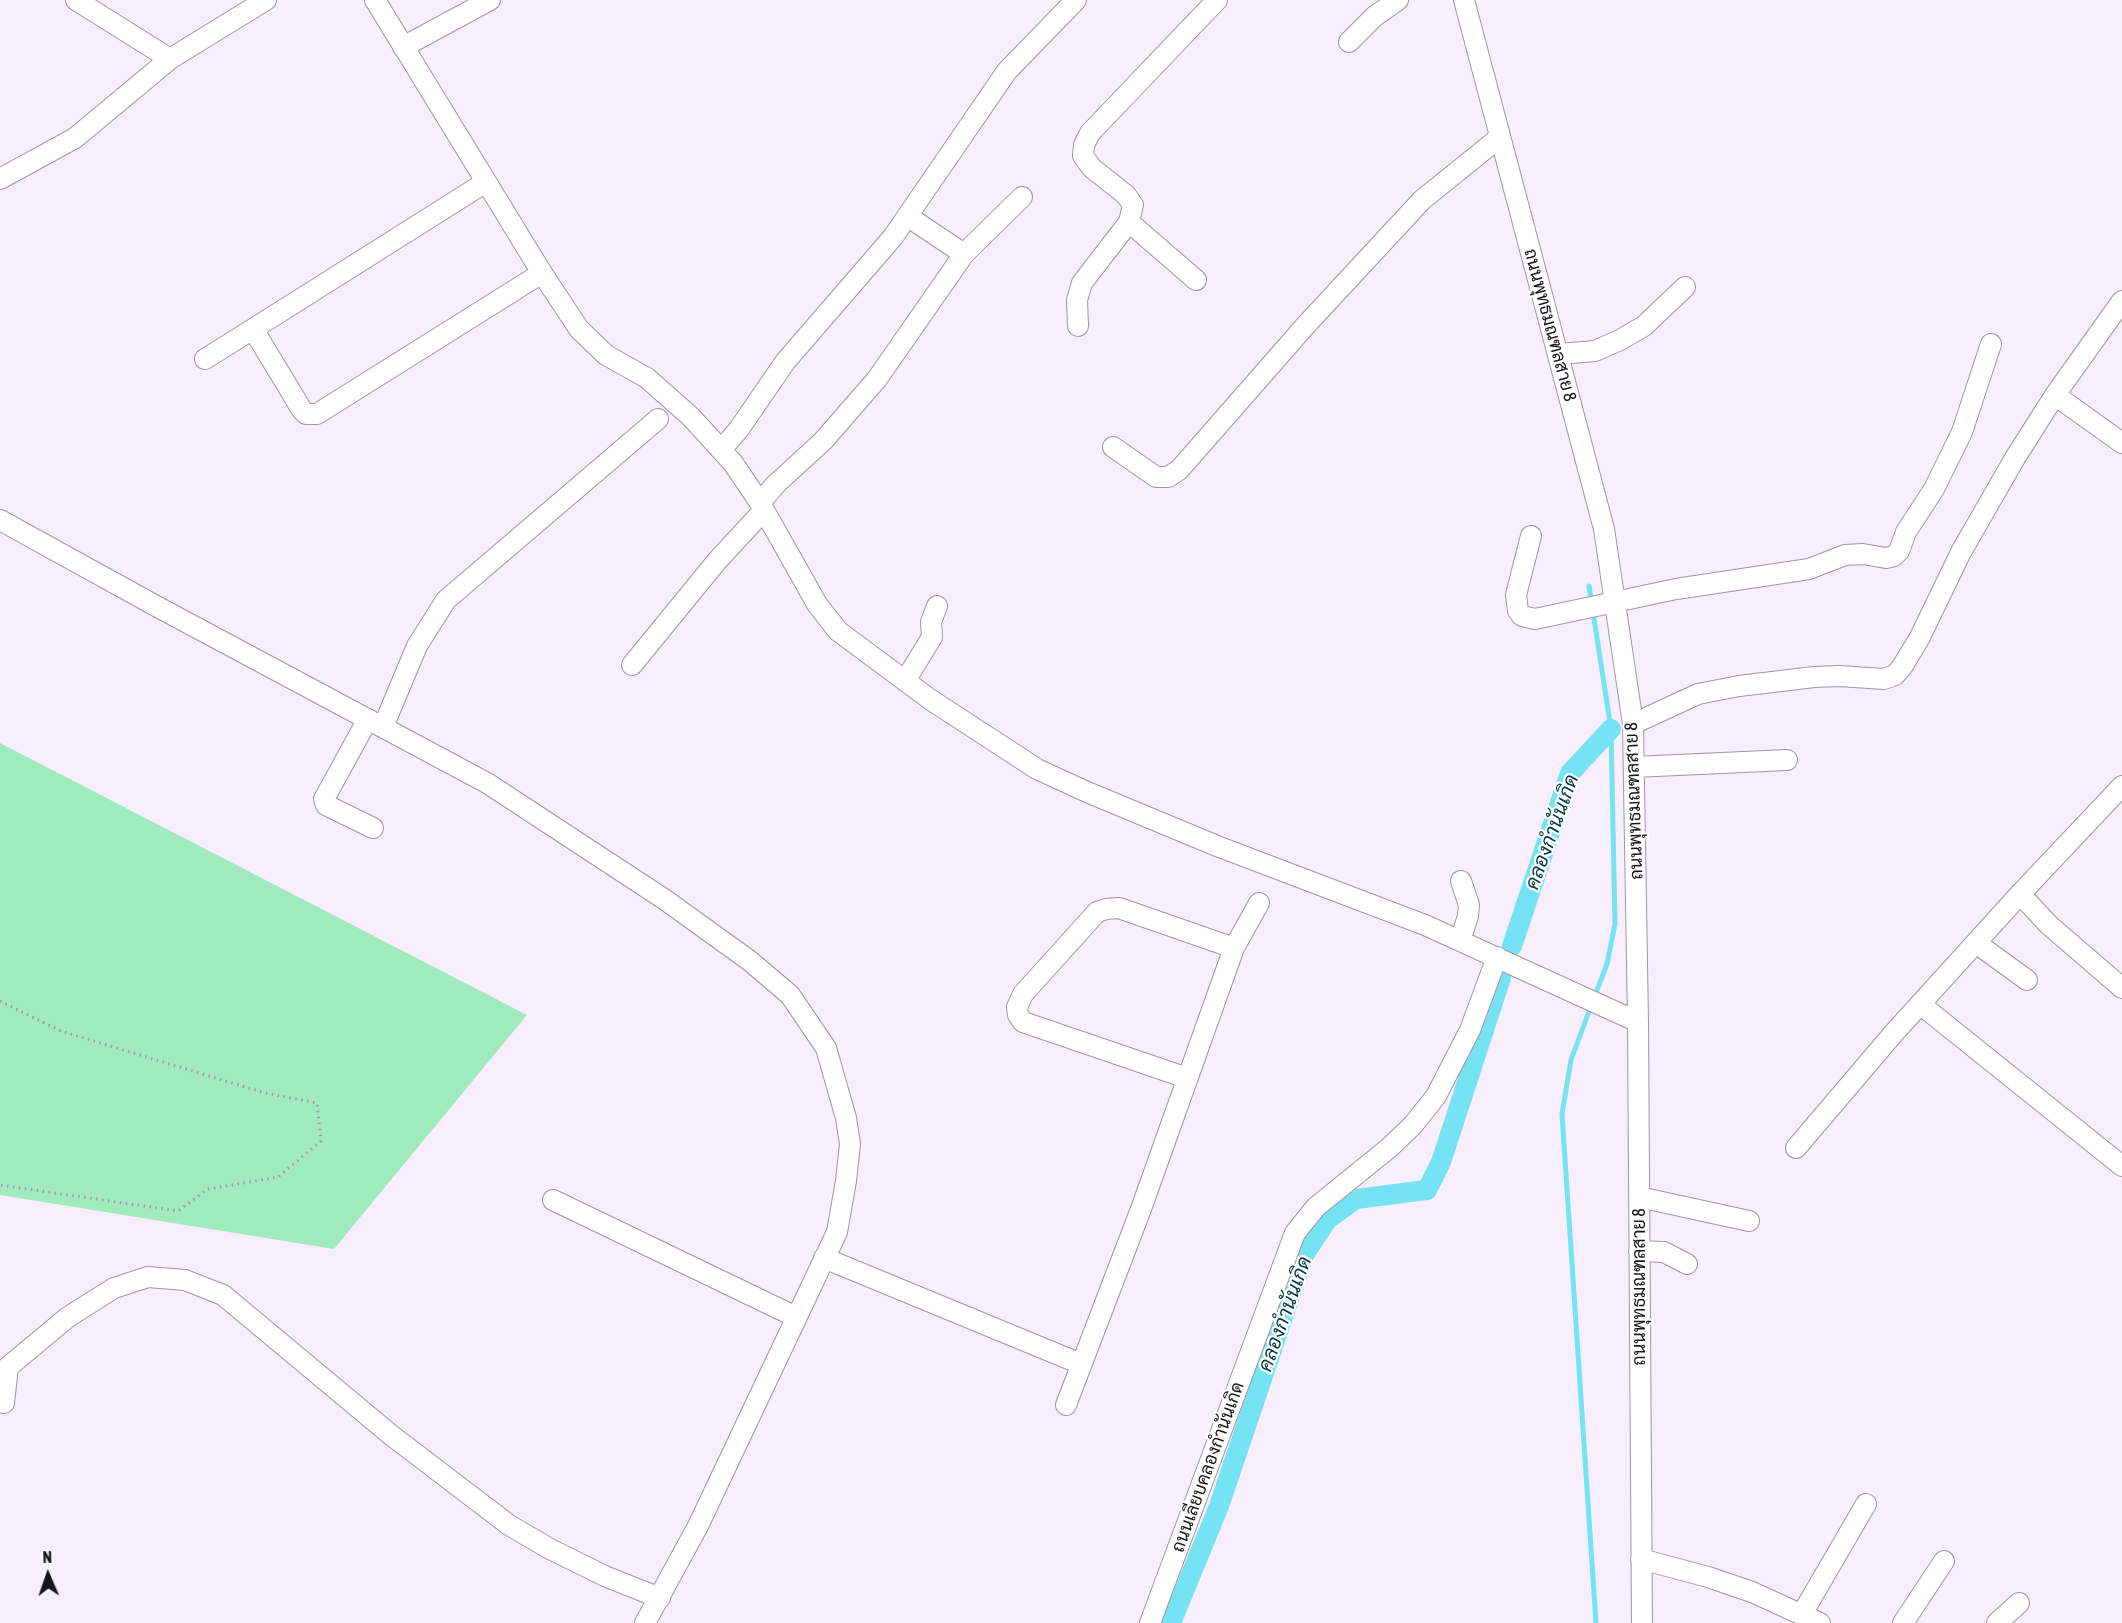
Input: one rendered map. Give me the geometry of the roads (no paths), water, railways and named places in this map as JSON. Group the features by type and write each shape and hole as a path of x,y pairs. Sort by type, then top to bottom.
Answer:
{"street":[{"path":"76,0 170,59"},
{"path":"0,179 75,138 170,59 266,0"},
{"path":"375,0 542,273 579,328 606,354 646,378 691,417 733,463 762,507 817,604 838,631 931,700 1037,770 1217,846 1415,921 1638,1022"},
{"path":"403,47 490,0"},
{"path":"721,450 739,429 785,362 893,237 1007,71 1076,0"},
{"path":"1078,326 1077,300 1082,283 1129,222 1132,204 1126,195 1092,168 1083,156 1084,145 1090,134 1217,0"},
{"path":"1348,42 1375,16 1398,0"},
{"name":"ถนนพุทธมณฑลสาย 8","path":"1464,0 1604,529 1633,724 1638,1022 1642,1623"},
{"path":"1113,447 1156,477 1168,477 1179,470 1306,325 1422,200 1500,137"},
{"path":"205,359 486,182"},
{"path":"632,664 762,507 775,485 823,441 877,379 964,254 1023,197"},
{"path":"907,216 964,254"},
{"path":"1129,222 1196,280"},
{"path":"253,329 302,410 306,414 317,414 542,273"},
{"path":"1558,354 1595,351 1620,340 1644,326 1685,286"},
{"path":"1633,724 1698,694 1814,676 1884,679 1895,675 1920,637 1961,552 2003,479 2055,395 2122,301"},
{"path":"1532,536 1516,595 1518,611 1522,616 1535,619 1676,589 1809,569 1845,555 1863,554 1886,558 1894,556 1906,532 1934,489 1962,432 1991,344"},
{"path":"2055,395 2122,442"},
{"path":"373,828 326,805 324,799 375,723 417,646 446,600 658,419"},
{"path":"0,520 488,783 684,913 750,961 790,995 826,1048 846,1118 850,1144 837,1232 698,1526 645,1623"},
{"path":"905,681 932,637 931,622 937,606"},
{"path":"1634,767 1787,760"},
{"path":"1796,1148 1920,1004 2122,786"},
{"path":"1460,941 1469,905 1461,881"},
{"path":"2020,894 2049,925 2122,988"},
{"path":"1066,1405 1141,1209 1234,948 1259,903"},
{"path":"1187,1078 1023,1022 1018,1015 1017,1007 1023,994 1097,912 1106,909 1119,908 1234,948"},
{"path":"1976,943 2027,980"},
{"name":"ถนนเลียบคลองกำนันเกิด","path":"1150,1623 1295,1233 1316,1207 1389,1148 1413,1125 1436,1096 1470,1030 1497,957"},
{"path":"1920,1004 2122,1166"},
{"path":"1639,1197 1749,1221"},
{"path":"554,1200 796,1317"},
{"path":"1639,1251 1664,1252 1687,1264"},
{"path":"824,1258 1081,1364"},
{"path":"4,1403 8,1367 68,1317 114,1288 148,1277 185,1280 223,1295 392,1435 509,1525 550,1549 660,1598"},
{"path":"1802,1614 1866,1504"},
{"path":"1641,1559 1708,1577 1752,1592 1820,1623"},
{"path":"1904,1623 1944,1561"},
{"path":"1997,1623 2019,1604"}],"waterway":[{"path":"1589,586 1611,729 1615,924 1607,964 1594,998"},
{"name":"คลองกำนันเกิด","path":"1512,946 1570,773 1611,729"},
{"name":"คลองกำนันเกิด","path":"1171,1623 1219,1506 1304,1255 1327,1220 1356,1199 1427,1190 1441,1162 1501,978"},
{"path":"1591,1006 1571,1060 1562,1114 1596,1623"}]}
